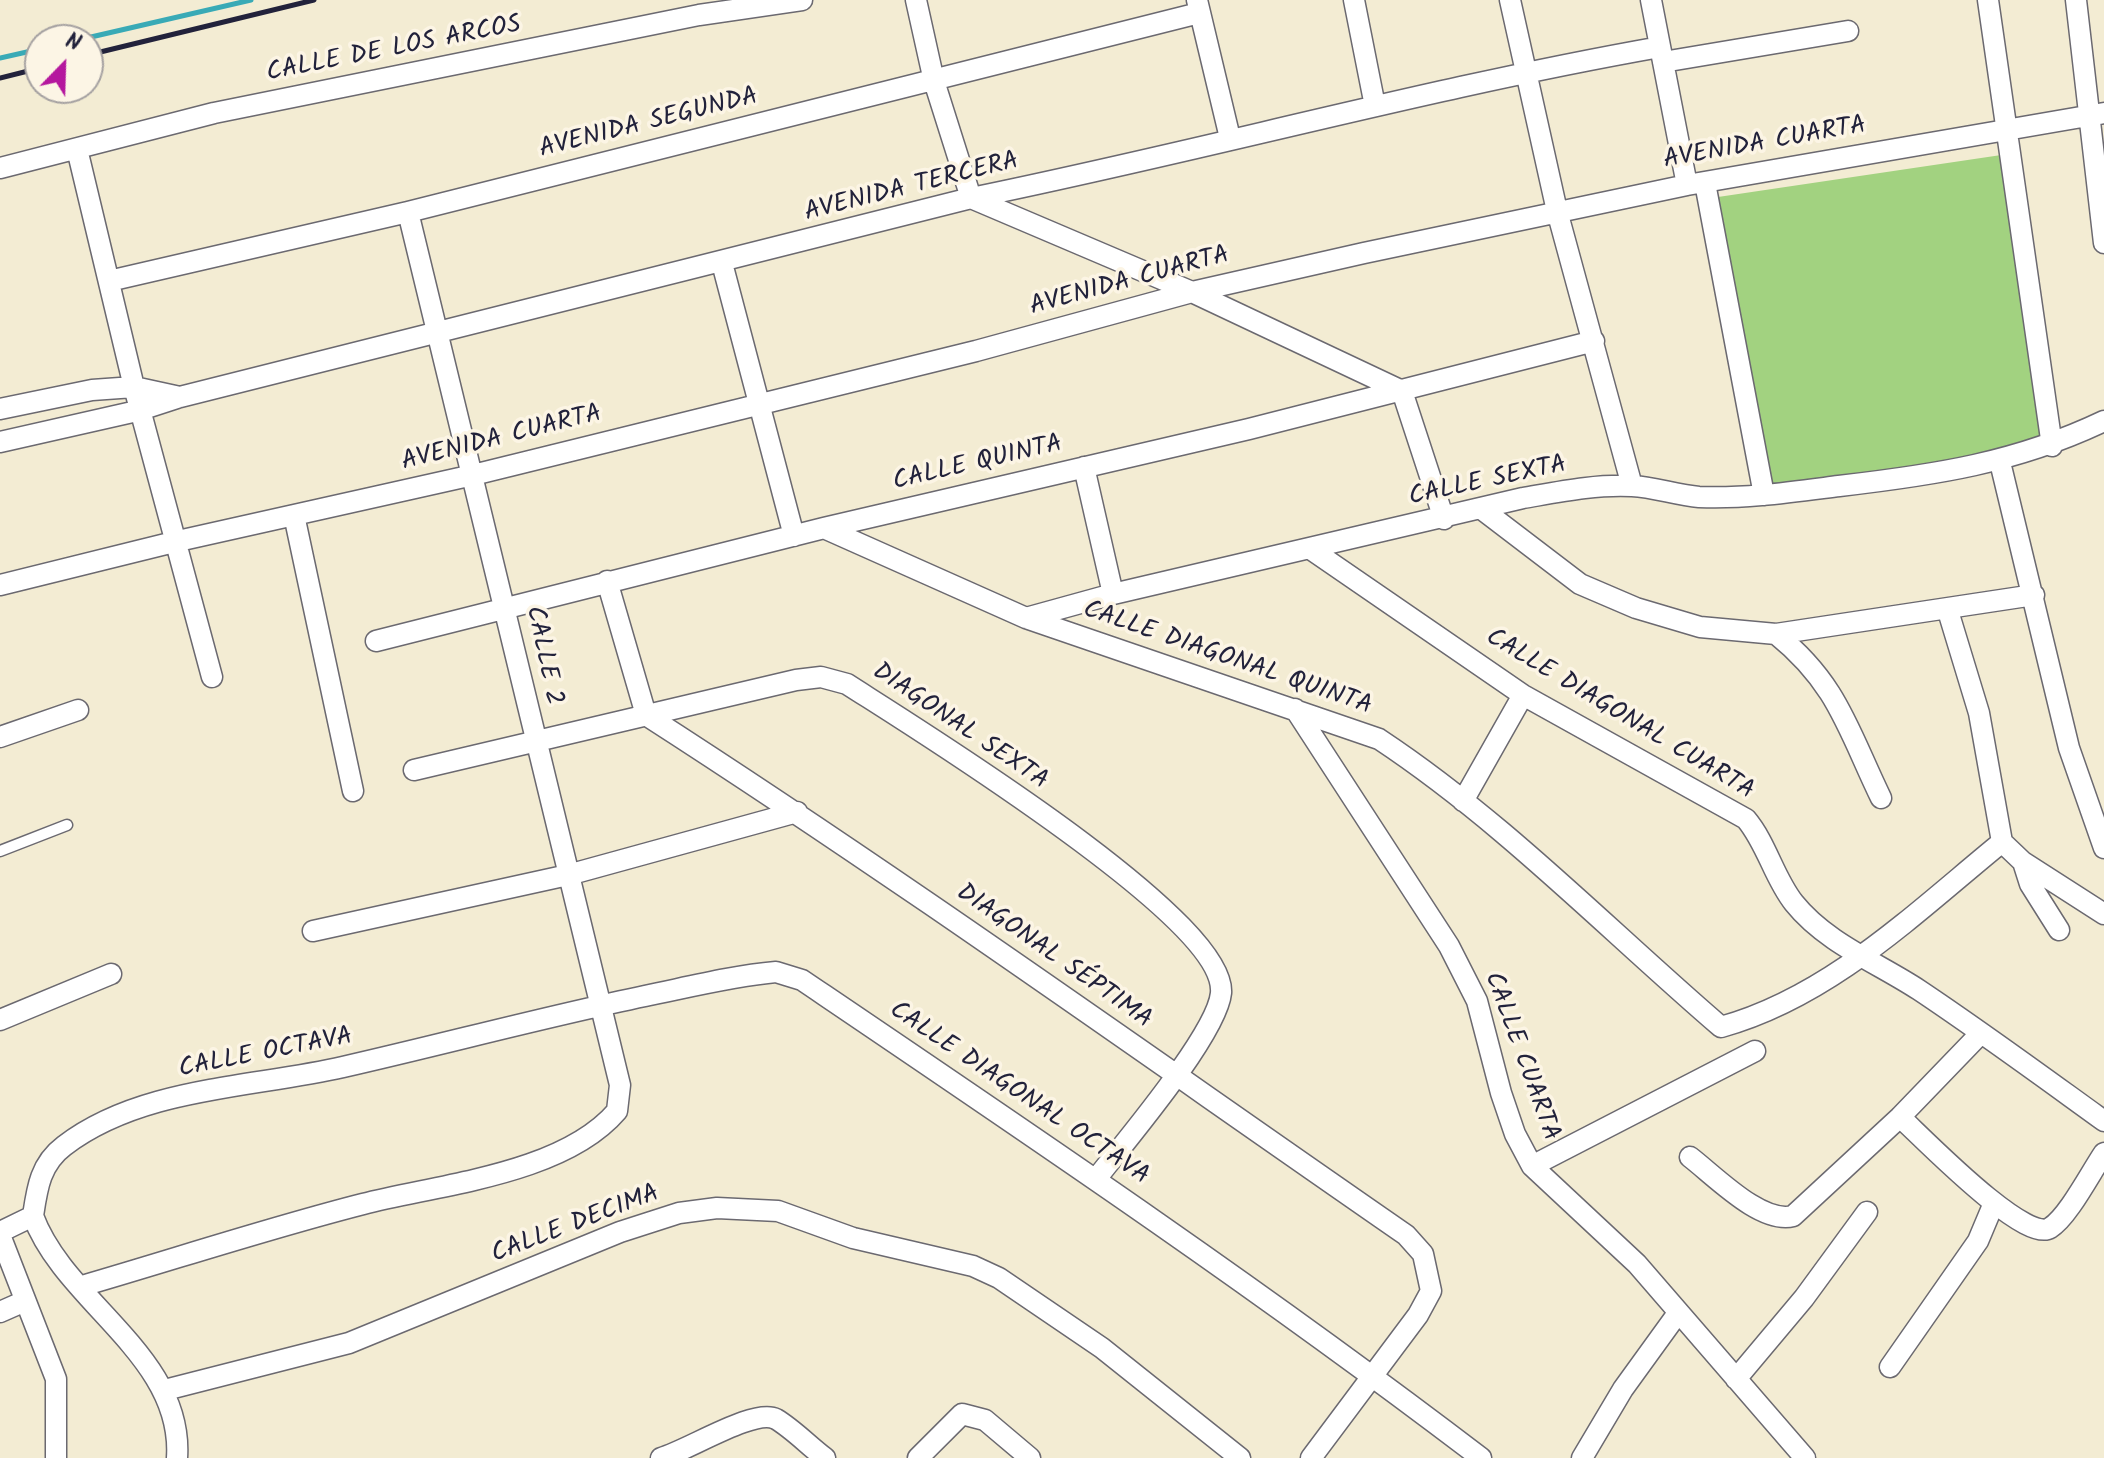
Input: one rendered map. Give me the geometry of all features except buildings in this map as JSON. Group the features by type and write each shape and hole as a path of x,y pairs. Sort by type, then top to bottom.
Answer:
{"street":[{"name":"CALLE DE LOS ARCOS","path":"0,168 214,113 699,15 802,0"},
{"path":"916,0 934,81 971,198 1192,292 1402,391 1444,519"},
{"path":"1354,0 1375,106"},
{"path":"1510,0 1557,211 1632,486"},
{"path":"1651,0 1661,54 1696,184 1764,495"},
{"path":"1988,0 2052,446"},
{"path":"2076,0 2098,114 2104,243"},
{"path":"1198,6 1230,138"},
{"name":"AVENIDA SEGUNDA","path":"109,281 408,212 934,81 1198,6"},
{"name":"AVENIDA TERCERA","path":"0,442 971,198 1100,172 1230,138 1526,71 1848,31"},
{"name":"AVENIDA CUARTA","path":"0,585 178,541 473,475 976,351 1192,292 1557,211 2098,114"},
{"path":"77,149 134,387 178,541 212,677"},
{"name":"CALLE 2","path":"82,1286 363,1204 491,1174 585,1140 617,1111 620,1085 408,212"},
{"path":"722,263 762,402 794,536"},
{"name":"CALLE QUINTA","path":"376,641 607,581 1402,391 1594,341"},
{"path":"0,409 92,390 134,387 180,397"},
{"name":"CALLE SEXTA","path":"1026,618 1113,594 1573,490 1632,486 1697,497 1764,495 2000,462 2052,446 2104,421"},
{"path":"2000,462 2069,748 2104,848"},
{"path":"1084,467 1113,594"},
{"path":"1483,510 1580,584 1700,627 1776,634 1948,611 2034,595"},
{"path":"294,515 353,791"},
{"name":"CALLE DIAGONAL QUINTA","path":"824,528 1026,618 1379,739 1463,801 1721,1027 1764,1015 1861,957"},
{"name":"CALLE DIAGONAL CUARTA","path":"1312,550 1523,695 1746,819 1761,837 1793,903 1861,957 1916,989 2104,1121"},
{"path":"607,581 646,715"},
{"path":"1948,611 1979,713 2002,842 2023,862 2104,914"},
{"path":"1776,634 1820,675 1837,701 1881,798"},
{"name":"DIAGONAL SEXTA","path":"414,770 796,680 821,677 847,684 1082,842 1147,892 1199,946 1217,975 1220,998 1176,1076"},
{"path":"1463,801 1523,695"},
{"name":"CALLE CUARTA","path":"1295,709 1449,946 1477,1001 1501,1093 1515,1134 1532,1166 1637,1264 1805,1458"},
{"path":"0,737 78,710"},
{"name":"DIAGONAL SÉPTIMA","path":"646,715 797,812 1406,1235 1423,1254 1431,1291 1418,1315 1372,1377"},
{"path":"313,931 568,875 797,812"},
{"path":"1861,957 2002,842"},
{"path":"2023,862 2030,884 2059,930"},
{"name":"CALLE DIAGONAL OCTAVA","path":"599,1006 749,974 776,972 802,980 1276,1304 1481,1458"},
{"path":"4,1013 111,974"},
{"name":"CALLE OCTAVA","path":"33,1216 39,1178 63,1147 93,1129 137,1110 192,1095 339,1068 599,1006"},
{"path":"1690,1157 1763,1213 1779,1219 1793,1216 1900,1117 1981,1033"},
{"path":"1532,1166 1755,1051"},
{"path":"1096,1179 1176,1076"},
{"path":"1900,1117 1994,1203 2025,1226 2039,1231 2049,1229 2104,1153"},
{"path":"1890,1367 1978,1241 1994,1203"},
{"name":"CALLE DECIMA","path":"165,1390 349,1343 620,1232 679,1213 717,1208 778,1211 853,1238 973,1266 999,1278 1102,1348 1240,1458"},
{"path":"1736,1379 1804,1298 1867,1212"},
{"path":"56,1458 56,1379 0,1233 33,1216 48,1251 82,1286 165,1390 175,1421 177,1458"},
{"path":"0,1312 25,1301"},
{"path":"1582,1458 1623,1389 1678,1313"},
{"path":"1311,1458 1372,1377"},
{"path":"918,1458 962,1414 985,1420 1030,1458"},
{"path":"661,1458 687,1454 761,1415 775,1419 824,1458"}],"lane":[{"path":"0,851 67,825"}],"green space":[{"path":"2008,154 2046,447 1768,491 1718,197"}],"waterway":[{"path":"104,34 251,0"},
{"path":"0,58 24,53"}],"railway":[{"path":"104,51 314,0"},
{"path":"0,78 24,72"}]}
